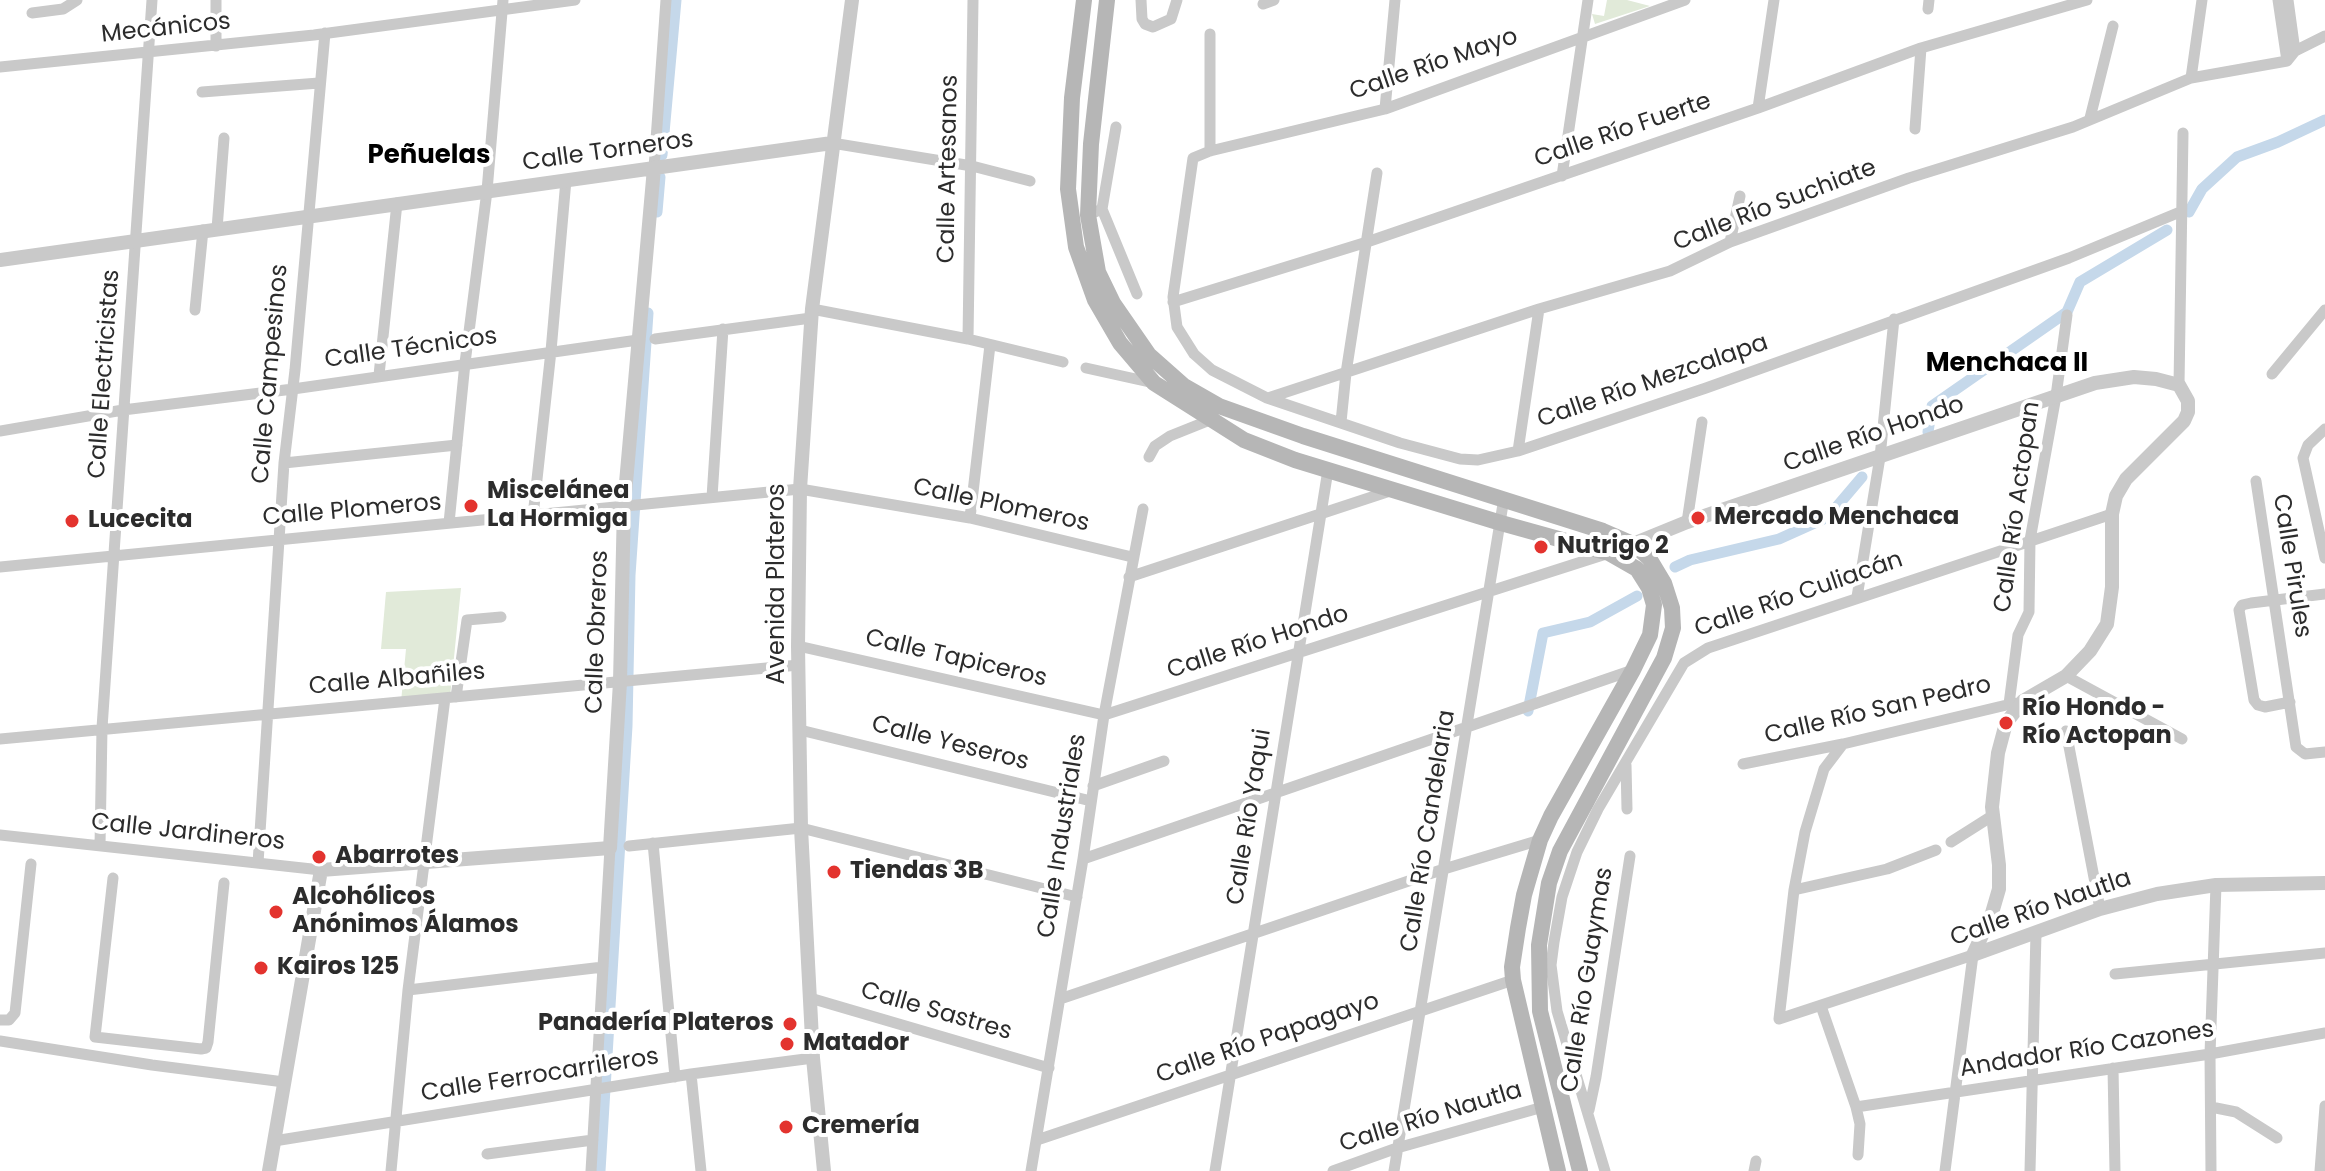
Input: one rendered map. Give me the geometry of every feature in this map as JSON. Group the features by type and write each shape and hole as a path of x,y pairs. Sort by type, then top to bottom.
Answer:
{"main road":[{"path":"1084,0 1072,98 1068,189 1076,247 1095,300 1120,343 1154,383 1244,440 1328,470 1609,553 1637,569 1649,588 1654,605 1650,635 1540,840 1518,928 1513,980 1558,1171"},
{"path":"1107,0 1091,144 1098,272 1113,303 1149,355 1184,386 1219,406 1303,436 1504,498 1633,544 1649,558 1664,583 1672,608 1671,638 1664,658 1570,842 1554,865 1554,900 1539,945 1539,1000 1580,1171"}],"street":[{"path":"32,13 63,9 77,0"},
{"name":"Calle Electricistas","path":"100,846 102,728 152,0"},
{"path":"216,0 216,46"},
{"name":"Mecánicos","path":"0,67 216,46 325,33 503,5 575,0"},
{"name":"Calle Obreros","path":"591,1171 599,1090 610,848 626,681 638,340 666,0"},
{"name":"Avenida Plateros","path":"824,1171 813,1058 801,828 798,646 800,489 811,313 852,0"},
{"name":"Calle Artesanos","path":"968,339 973,0"},
{"path":"1141,0 1142,19 1153,27 1171,19 1177,0"},
{"path":"1385,109 1395,0"},
{"path":"1562,176 1588,0"},
{"name":"Calle Río Mayo","path":"1173,302 1193,158 1210,151 1385,109 1685,0"},
{"path":"1758,108 1774,0"},
{"name":"Calle Río Fuerte","path":"1173,302 1367,242 1562,176 1921,48 2087,0"},
{"path":"2191,78 2202,0"},
{"path":"2278,0 2291,56"},
{"path":"2288,0 2291,56"},
{"path":"449,523 487,191 503,5"},
{"path":"2090,118 2113,26"},
{"name":"Calle Campesinos","path":"258,863 284,463 325,33"},
{"path":"1210,34 1210,151"},
{"name":"Calle Río Suchiate","path":"1267,398 1539,309 1670,271 1730,242 1909,178 2073,127 2191,78 2291,56 2325,36"},
{"path":"1915,129 1921,48"},
{"path":"202,92 319,83"},
{"path":"1116,127 1095,212 1137,294"},
{"path":"2016,702 2066,676 2090,651 2107,624 2112,587 2112,514 2116,496 2126,479 2184,421 2188,412 2188,401 2179,385 2183,133"},
{"path":"195,310 224,138"},
{"name":"Calle Torneros","path":"0,260 832,143 972,166 1030,181"},
{"path":"1341,422 1377,173"},
{"path":"533,516 566,180"},
{"path":"1730,242 1740,196"},
{"path":"379,375 397,203"},
{"name":"Calle Río Mezcalapa","path":"1173,302 1177,327 1194,354 1212,370 1267,398 1400,443 1460,459 1478,460 1518,451 1701,389 2069,258 2180,212"},
{"path":"1518,451 1539,309"},
{"path":"2272,374 2325,310"},
{"path":"655,339 811,313 968,339 1063,362"},
{"name":"Calle Río Actopan","path":"1945,1171 1973,955 1999,889 1992,816 1998,753 2006,723 2016,702 2018,635 2029,612 2030,540 2067,315"},
{"path":"1857,597 1880,457 1894,319"},
{"path":"712,497 723,329"},
{"name":"Calle Técnicos","path":"0,431 123,410 638,340"},
{"path":"970,518 990,345"},
{"path":"1086,368 1154,383"},
{"name":"Calle Río Hondo","path":"1633,544 1687,522 2115,378 2156,379 2179,385"},
{"path":"1149,457 1155,446 1170,436 1210,420"},
{"path":"1687,522 1702,422"},
{"path":"2325,429 2304,452 2325,558"},
{"path":"1393,464 1400,443"},
{"path":"284,463 457,445"},
{"name":"Calle Río Yaqui","path":"1215,1171 1328,470"},
{"name":"Calle Pirules","path":"2256,481 2296,747 2305,754 2325,752"},
{"name":"Calle Plomeros","path":"0,567 800,489 970,518 1132,557"},
{"path":"1129,577 1393,490"},
{"name":"Calle Río Candelaria","path":"1394,1171 1504,498"},
{"name":"Calle Industriales","path":"1031,1171 1104,715 1143,509"},
{"name":"Calle Río Culiacán","path":"1570,842 1598,809 1689,658 1708,648 1857,597 2112,514"},
{"name":"Calle Río Hondo","path":"1104,715 1609,553"},
{"path":"2290,702 2265,707 2254,700 2239,610 2242,605 2325,594"},
{"path":"391,1171 408,990 450,698 467,620 501,617"},
{"name":"Calle Tapiceros","path":"798,646 1104,715"},
{"name":"Calle Albañiles","path":"0,739 799,665"},
{"path":"1083,859 1633,670"},
{"path":"2066,676 2182,739"},
{"name":"Calle Río San Pedro","path":"1743,764 1843,744 2016,702"},
{"name":"Calle Yeseros","path":"800,730 1091,801"},
{"path":"2066,731 2100,909"},
{"path":"1843,744 1824,769 1805,832 1794,890 1887,869 1936,850"},
{"path":"1093,786 1164,761"},
{"path":"1626,765 1627,809"},
{"path":"1951,842 1992,816"},
{"path":"629,846 801,828 1077,897"},
{"name":"Calle Jardineros","path":"0,835 321,870 610,848"},
{"path":"1060,999 1444,869 1540,840"},
{"path":"653,843 675,1077"},
{"name":"Calle Río Guaymas","path":"1589,1111 1630,856"},
{"path":"0,1020 9,1020 15,1013 31,864"},
{"path":"269,1171 321,870"},
{"path":"113,878 95,1037 206,1048 224,883"},
{"name":"Calle Río Nautla","path":"1794,890 1779,1019 2100,909 2157,894 2216,885 2325,883"},
{"path":"2211,1171 2210,1054 2216,885"},
{"path":"1554,900 1551,965 1557,1011 1605,1171"},
{"path":"2030,1171 2036,933"},
{"path":"2115,974 2325,953"},
{"path":"408,990 603,967"},
{"name":"Calle Río Papagayo","path":"1037,1140 1513,980"},
{"name":"Calle Sastres","path":"810,998 1049,1068"},
{"path":"1821,1006 1856,1107 1860,1124 1858,1155"},
{"name":"Andador Río Cazones","path":"1856,1107 2210,1054 2325,1033"},
{"path":"0,1041 284,1082"},
{"path":"142,1044 146,1064"},
{"path":"146,1064 155,1045"},
{"name":"Calle Ferrocarrileros","path":"274,1141 691,1074 813,1058"},
{"path":"2113,1068 2115,1171"},
{"path":"691,1074 701,1171"},
{"path":"2320,1171 2325,1106"},
{"name":"Calle Río Nautla","path":"1333,1171 1397,1148 1543,1107"},
{"path":"2211,1107 2236,1112 2277,1138"},
{"path":"487,1154 593,1140"}],"green space":[{"path":"1607,0 1627,0 1650,6 1595,24 1592,14 1604,16"},
{"path":"461,588 450,697 401,702 406,649 381,649 386,592"}],"waterway":[{"path":"662,155 676,0"},
{"path":"2189,212 2202,189 2237,157 2325,120"},
{"path":"657,212 660,177"},
{"path":"1928,432 1932,406 2067,312 2080,282 2167,230"},
{"path":"600,1171 627,726 630,575 648,313"},
{"path":"1675,567 1690,560 1779,539 1828,517 1862,477"},
{"path":"1528,711 1543,633 1590,622 1637,596"}],"place":[{"name":"Miscelánea La Hormiga","path":"471,506"},
{"name":"Mercado Menchaca","path":"1698,518"},
{"name":"Lucecita","path":"72,521"},
{"name":"Nutrigo 2","path":"1541,547"},
{"name":"Río Hondo - Río Actopan","path":"2006,723"},
{"name":"Abarrotes","path":"319,857"},
{"name":"Tiendas 3B","path":"834,872"},
{"name":"Alcohólicos Anónimos Álamos","path":"276,912"},
{"name":"Kairos 125","path":"261,968"},
{"name":"Panadería Plateros","path":"790,1024"},
{"name":"Matador","path":"787,1044"},
{"name":"Cremería","path":"786,1127"}],"district":[{"name":"Peñuelas","path":"429,156"},
{"name":"Menchaca II","path":"2007,364"}]}
